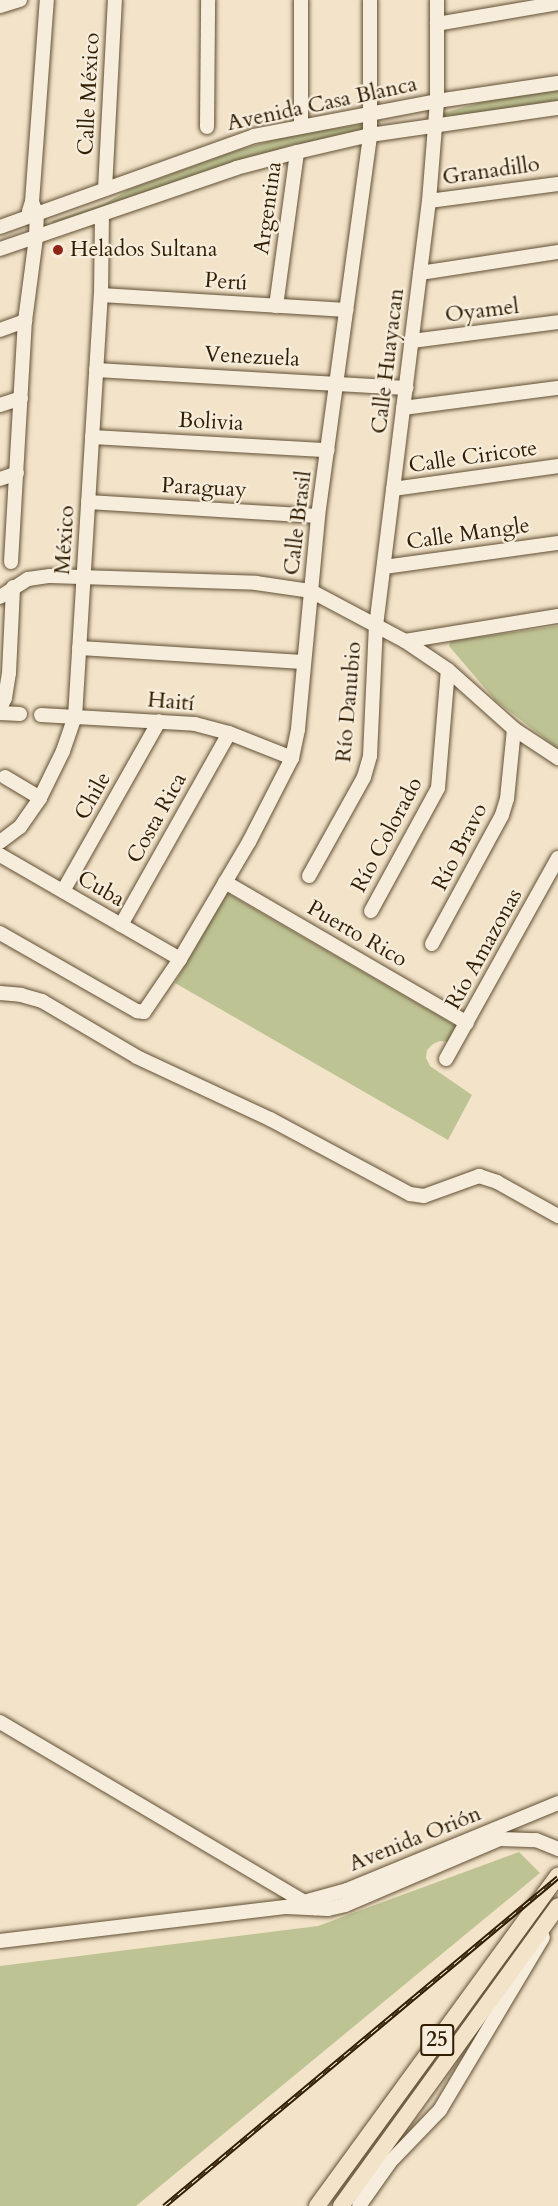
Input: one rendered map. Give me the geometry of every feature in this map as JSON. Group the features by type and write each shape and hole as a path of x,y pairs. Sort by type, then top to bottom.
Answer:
{"main road":[{"name":"25","path":"317,2206 558,1875"},
{"name":"25","path":"341,2206 554,1912"}],"street":[{"path":"0,6 20,0"},
{"path":"11,561 6,549 17,473 29,275 25,265 31,239 46,0"},
{"name":"Calle México","path":"105,189 115,0"},
{"path":"207,127 208,0"},
{"path":"301,126 302,0"},
{"name":"Calle Brasil","path":"0,933 137,1011 144,1012 180,959 225,882 292,758 297,744 318,516 338,383 370,135 370,0"},
{"name":"Calle Huayacan","path":"376,626 429,201 437,101 437,0"},
{"path":"437,24 558,3"},
{"name":"Avenida Casa Blanca","path":"0,227 32,212 105,189 218,148 301,126 437,101 558,83"},
{"name":"Avenida Casa Blanca","path":"0,249 102,216 236,168 297,152 370,135 558,108"},
{"name":"Argentina","path":"276,306 297,152"},
{"name":"Granadillo","path":"429,201 558,184"},
{"name":"México","path":"0,842 20,827 40,798 63,752 75,717 101,295 102,216"},
{"path":"420,273 558,252"},
{"name":"Perú","path":"101,295 347,310"},
{"path":"0,330 25,321"},
{"name":"Oyamel","path":"412,341 558,322"},
{"name":"Venezuela","path":"96,370 406,388"},
{"path":"403,408 558,388"},
{"path":"0,405 21,398"},
{"name":"Bolivia","path":"92,437 328,450"},
{"name":"Calle Ciricote","path":"393,489 558,465"},
{"path":"0,479 17,473"},
{"name":"Paraguay","path":"88,502 318,516"},
{"name":"Calle Mangle","path":"384,567 558,543"},
{"path":"0,597 13,587 39,576 256,584 311,591 405,641 448,670 514,729 558,758"},
{"path":"13,587 9,673 5,698 0,711 20,714"},
{"path":"405,641 558,616"},
{"name":"Río Danubio","path":"309,876 368,768 376,626"},
{"path":"79,648 304,662"},
{"name":"Río Colorado","path":"371,911 438,788 448,670"},
{"name":"Haití","path":"41,715 195,724 229,733 292,758"},
{"name":"Chile","path":"63,891 159,722"},
{"name":"Río Bravo","path":"432,944 502,815 507,798 514,729"},
{"name":"Costa Rica","path":"122,925 229,733"},
{"path":"5,777 40,798"},
{"name":"Cuba","path":"0,855 180,959"},
{"name":"Río Amazonas","path":"446,1059 558,858"},
{"name":"Puerto Rico","path":"225,882 467,1023"},
{"path":"0,993 21,994 42,1001 137,1057 270,1119 410,1194 424,1196 479,1176 497,1182 558,1216"},
{"path":"0,1722 311,1905"},
{"name":"Avenida Orión","path":"0,1941 286,1907 345,1905 558,1803"},
{"name":"Avenida Orión","path":"498,1833 536,1840 558,1849"},
{"path":"359,2206 390,2162 432,2121 473,2057 537,1949 554,1912 544,1895"}],"green space":[{"path":"558,90 558,102 445,119 443,113 493,99"},
{"path":"365,124 365,134 291,145 57,230 52,221 104,204 130,189 235,151 291,135"},
{"path":"558,626 558,749 495,700 449,646 451,641"},
{"path":"227,893 458,1027 450,1042 440,1041 433,1044 427,1050 426,1058 430,1066 472,1095 448,1140 175,983"},
{"path":"519,1852 540,1873 136,2206 0,2206 0,1966 318,1926"}],"railway":[{"path":"164,2206 558,1877"}],"place":[{"name":"Helados Sultana","path":"58,250"}]}
